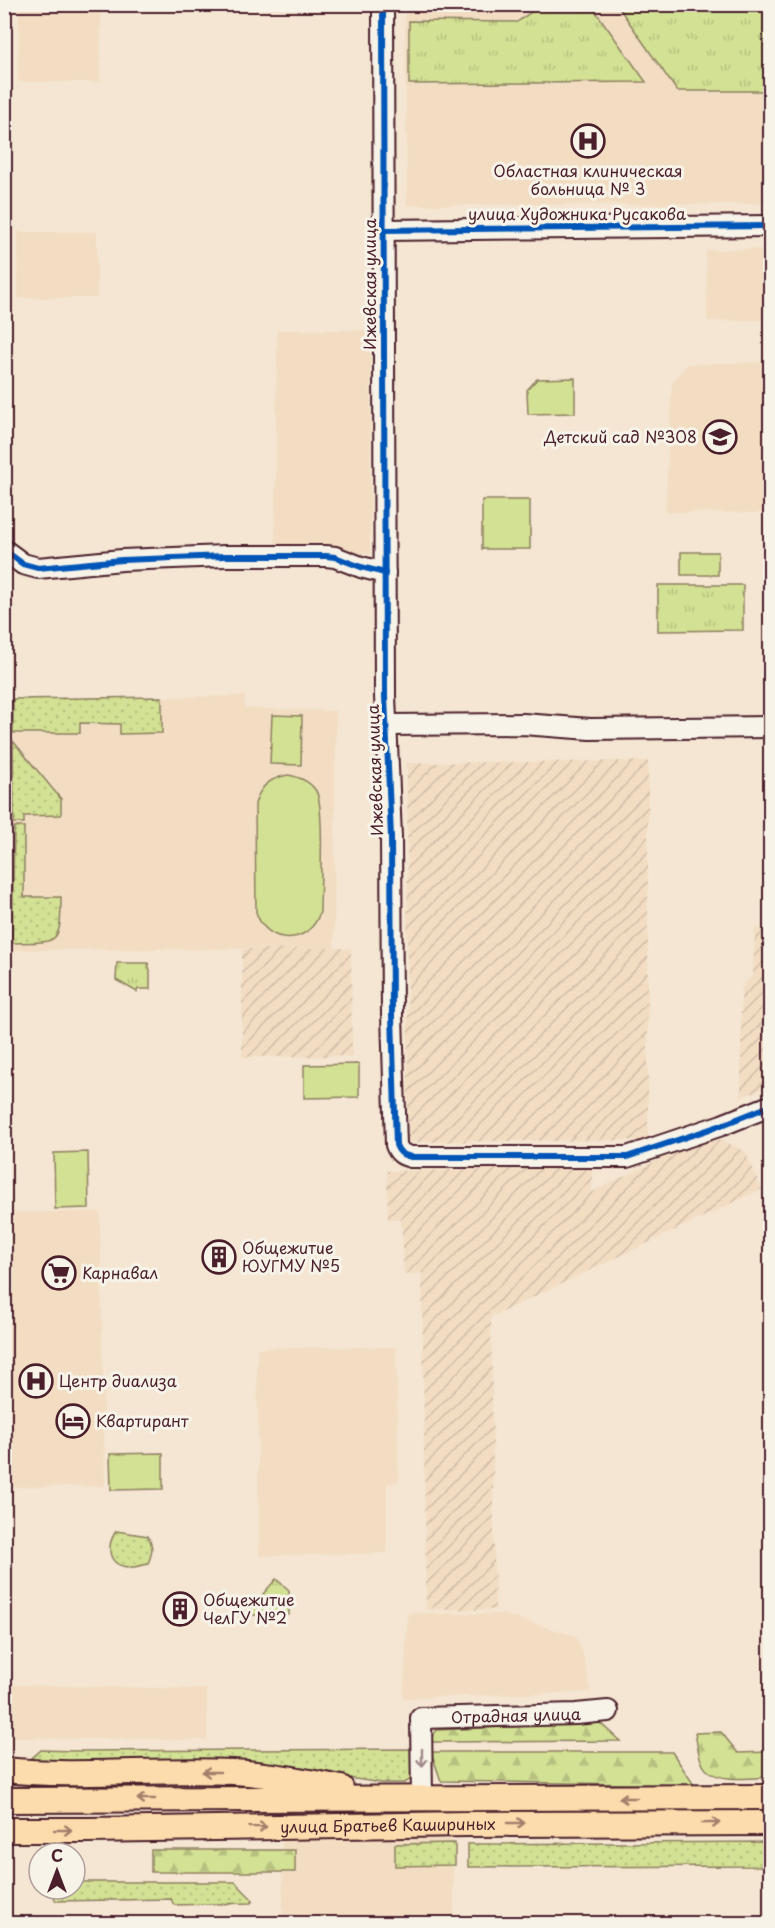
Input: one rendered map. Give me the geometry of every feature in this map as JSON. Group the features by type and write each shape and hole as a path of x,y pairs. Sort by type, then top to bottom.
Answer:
{"main road":[{"path":"4,1770 59,1773 231,1772 295,1779 393,1798"},
{"name":"улица Братьев Кашириных","path":"4,1800 771,1797"},
{"name":"улица Братьев Кашириных","path":"4,1830 771,1823"}],"street":[{"name":"Ижевская улица","path":"383,4 386,724 391,837 394,1139 398,1151 411,1157 627,1157 771,1106"},
{"name":"улица Художника Русакова","path":"383,230 771,226"},
{"path":"4,550 23,564 38,568 122,560 225,556 326,556 385,573"},
{"path":"386,724 523,724 590,729 771,727"},
{"name":"Отрадная улица","path":"422,1798 421,1718 576,1714 608,1711"}],"shaded area":[{"path":"19,5 101,5 100,82 18,82"},
{"name":"Областная клиническая больница № 3","path":"405,5 541,5 517,22 409,22 409,84 646,82 591,5 617,5 677,91 770,91 770,204 407,205"},
{"path":"18,232 97,232 97,298 18,298"},
{"path":"770,249 770,320 707,321 706,250"},
{"path":"277,330 371,330 370,554 275,553"},
{"name":"Детский сад №308","path":"770,362 770,513 665,512 672,384 687,364"},
{"path":"245,696 245,708 336,711 334,948 12,950 13,699"},
{"path":"648,761 648,1140 408,1142 407,763"},
{"path":"755,928 770,931 770,1086 741,1097 741,989 753,974"},
{"path":"242,949 351,949 352,1056 242,1057"},
{"path":"710,1135 745,1151 762,1189 491,1317 495,1610 426,1609 422,1273 404,1274 401,1219 388,1219 387,1171 592,1168 592,1192"},
{"path":"14,1212 100,1212 105,1486 13,1487 7,1323"},
{"path":"396,1347 399,1481 387,1484 387,1553 259,1556 257,1348"},
{"path":"408,1613 501,1614 576,1636 583,1654 591,1692 403,1698"},
{"path":"13,1685 207,1689 207,1740 12,1738"},
{"path":"282,1837 453,1837 454,1923 283,1923"}],"green space":[{"path":"541,5 591,5 646,82 409,84 409,21 517,22"},
{"path":"617,5 770,5 770,91 677,91"},
{"path":"575,378 575,413 528,414 527,390 537,379"},
{"path":"482,500 530,500 530,549 482,549"},
{"path":"681,552 718,552 718,575 681,575"},
{"path":"658,585 743,585 743,630 658,631"},
{"path":"162,697 162,733 120,734 120,724 80,723 80,733 13,733 13,699"},
{"path":"272,715 302,716 301,765 270,764"},
{"path":"13,741 61,799 61,815 24,816 24,823 14,823"},
{"path":"288,775 304,780 316,791 319,800 321,849 320,912 315,923 307,931 288,938 269,931 261,923 256,912 255,804 260,792 267,784 276,778"},
{"path":"14,827 24,827 24,897 61,897 58,933 48,941 12,943"},
{"path":"117,963 148,963 150,989 138,989 137,992 116,980"},
{"path":"359,1064 359,1097 304,1098 304,1065"},
{"path":"88,1152 89,1208 55,1209 54,1153"},
{"path":"163,1453 163,1489 111,1490 110,1454"},
{"path":"116,1531 148,1536 152,1550 148,1564 131,1567 116,1563 112,1559 110,1548"},
{"path":"276,1579 289,1590 289,1615 245,1615"},
{"path":"600,1723 620,1741 430,1742 437,1730"},
{"path":"721,1732 738,1753 770,1752 770,1777 744,1779 715,1775 708,1771 700,1757 695,1733"},
{"path":"414,1749 413,1774 410,1780 404,1783 382,1783 315,1773 27,1762 41,1750"},
{"path":"431,1752 672,1752 694,1785 441,1781"},
{"path":"770,1842 770,1866 468,1867 468,1844"},
{"path":"455,1843 455,1865 395,1866 395,1844"},
{"path":"151,1850 295,1850 295,1872 151,1872"},
{"path":"87,1882 235,1882 253,1900 251,1903 174,1905 171,1899 87,1900"}],"cycle path":[{"path":"383,4 385,696 391,837 392,1015 396,1145 398,1150 411,1157 627,1157 770,1106"},
{"path":"383,230 770,226"},
{"path":"4,550 23,564 38,568 122,560 225,556 326,556 385,573"}],"place":[{"name":"Областная клиническая больница № 3","path":"588,141"},
{"name":"Детский сад №308","path":"720,437"},
{"name":"Общежитие ЮУГМУ №5","path":"219,1257"},
{"name":"Карнавал","path":"59,1273"},
{"name":"Центр диализа","path":"36,1381"},
{"name":"Квартирант","path":"73,1421"},
{"name":"Общежитие ЧелГУ №2","path":"180,1609"}]}
